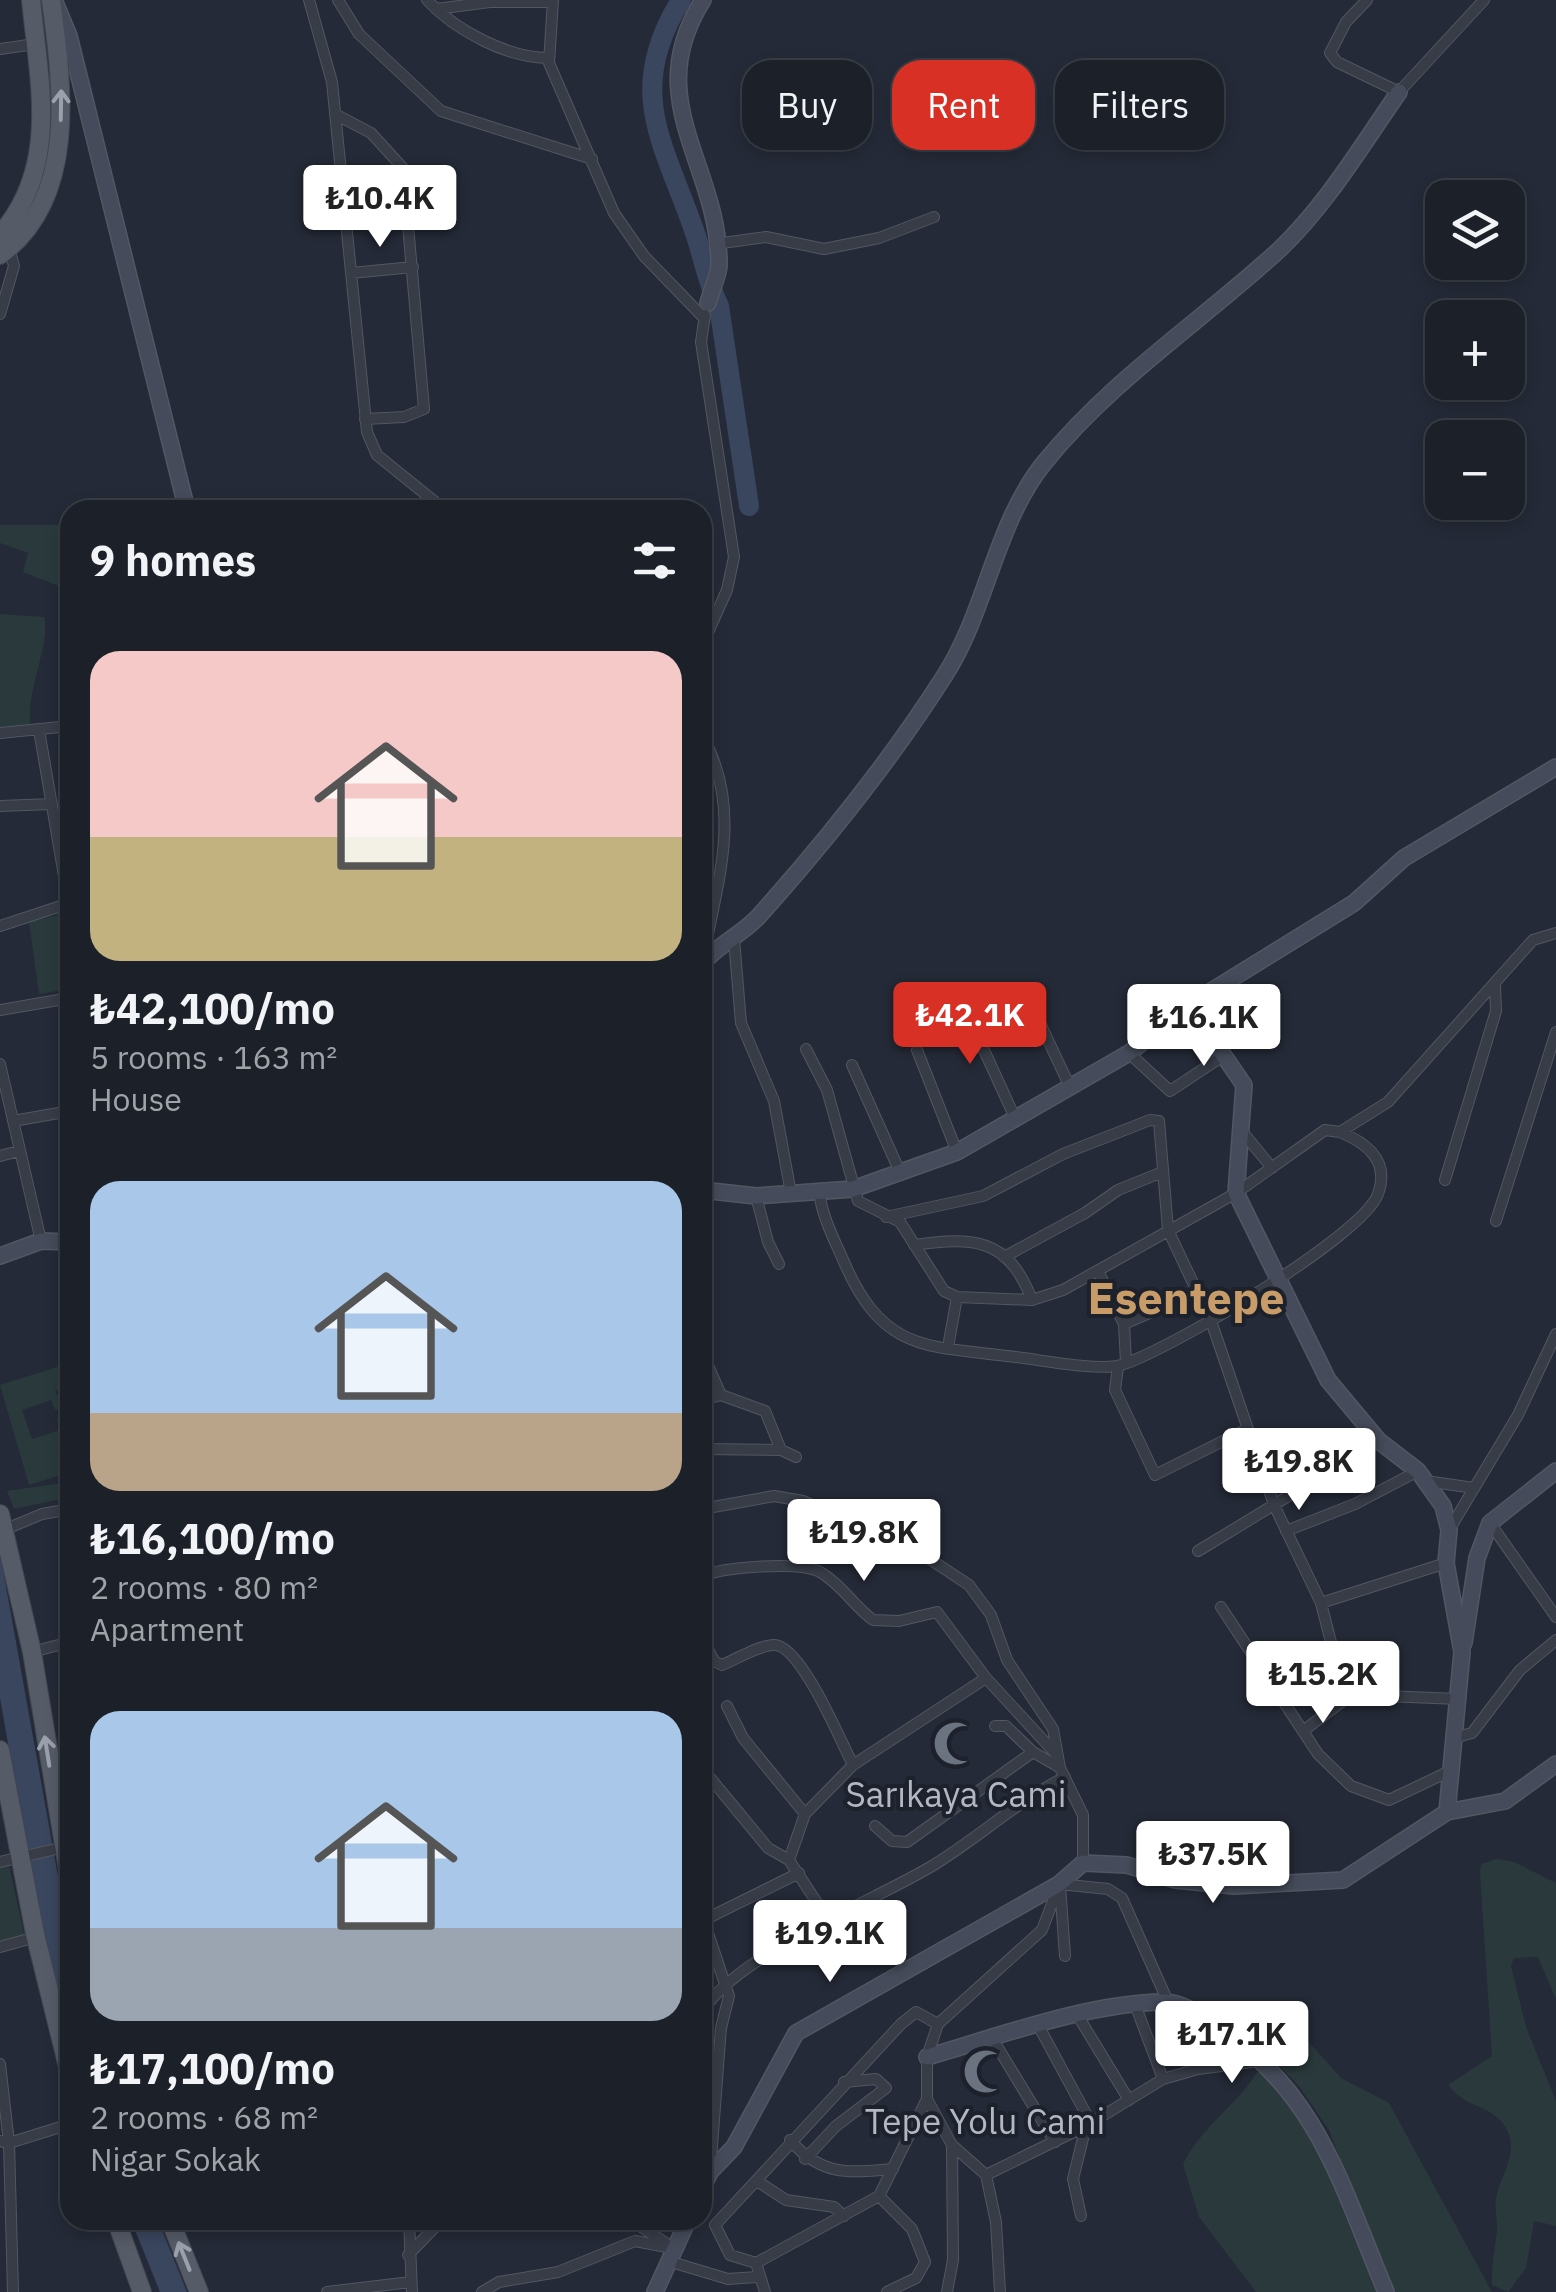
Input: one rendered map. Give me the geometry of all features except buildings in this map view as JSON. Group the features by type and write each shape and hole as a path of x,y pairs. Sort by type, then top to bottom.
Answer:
{"main road":[{"path":"3,246 25,202 42,141 31,0"},
{"path":"3,246 40,206 60,130 61,88 53,0"},
{"path":"3,1522 32,1652 60,1813"},
{"path":"0,1750 36,1937 60,2034"},
{"path":"120,2230 142,2292"},
{"path":"174,2230 198,2292"}],"street":[{"path":"53,0 69,36 184,500"},
{"path":"309,0 332,82 366,419 377,455 433,500"},
{"path":"338,0 359,34 441,111 592,160"},
{"path":"703,0 685,29 676,74 679,115 709,209 719,268 701,342 734,557 727,590 712,624"},
{"path":"1367,0 1339,34 1332,46 1332,58 1400,92"},
{"path":"712,956 758,918 876,774 946,673 973,618 1012,515 1046,460 1163,343 1280,248 1320,204 1400,92 1484,0"},
{"path":"431,5 553,1 549,58 628,236 706,310"},
{"path":"431,5 497,46 531,58 549,58"},
{"path":"0,49 35,44"},
{"path":"335,114 372,133 403,168 424,410 404,417 366,419"},
{"path":"715,244 766,237 824,249 879,238 934,217"},
{"path":"0,314 14,266 3,246"},
{"path":"351,273 413,267"},
{"path":"0,732 60,727"},
{"path":"39,730 60,827"},
{"path":"712,756 724,781 727,822 712,910"},
{"path":"712,1191 756,1196 853,1189 957,1152 1129,1053 1189,1005 1354,903 1404,858 1556,767"},
{"path":"0,806 52,804"},
{"path":"0,926 60,906"},
{"path":"1340,1132 1388,1102 1533,940 1556,934"},
{"path":"734,939 741,1023 774,1101 790,1193"},
{"path":"1445,1180 1496,1011 1495,986"},
{"path":"966,998 978,1037 1016,1120"},
{"path":"973,1014 1023,999 1031,1004 1070,1089"},
{"path":"0,1010 60,1000"},
{"path":"1189,1005 1223,1056 1236,1067 1244,1085 1236,1193 1281,1277 1328,1380 1379,1441 1421,1476 1443,1506 1449,1530 1446,1563 1462,1652"},
{"path":"1496,1221 1556,1032"},
{"path":"806,1049 827,1090 858,1201 900,1222 944,1291 957,1297 1032,1300 1098,1271 1236,1193 1324,1130 1366,1143 1374,1152 1381,1179 1377,1197 1360,1217 1281,1277 1210,1321 1122,1365 948,1347 906,1339 886,1329 857,1292 822,1210 820,1191"},
{"path":"917,1050 957,1152"},
{"path":"1129,1053 1157,1074 1170,1091 1223,1056"},
{"path":"0,1064 41,1241"},
{"path":"852,1065 900,1172"},
{"path":"13,1121 60,1113"},
{"path":"886,1216 984,1196 1062,1154 1150,1120 1159,1121 1160,1172 1168,1230 1210,1321 1274,1504 1321,1603 1336,1662 1356,1692 1459,1699"},
{"path":"1238,1126 1272,1168"},
{"path":"0,1156 18,1151"},
{"path":"1004,1256 1085,1214 1118,1190 1160,1172"},
{"path":"756,1196 778,1264"},
{"path":"914,1245 962,1239 985,1242 1004,1256 1032,1300"},
{"path":"0,1256 41,1241 60,1242"},
{"path":"1098,1271 1124,1324 1122,1365 1115,1390 1156,1474 1245,1430"},
{"path":"1124,1324 1198,1292"},
{"path":"948,1347 957,1297"},
{"path":"1449,1530 1518,1415 1556,1334"},
{"path":"712,1375 721,1395"},
{"path":"712,1397 721,1395 764,1411 781,1450"},
{"path":"1198,1551 1379,1441"},
{"path":"712,1448 781,1450 796,1457"},
{"path":"1447,1812 1462,1652 1477,1558 1490,1523 1555,1473"},
{"path":"1286,1531 1421,1476 1474,1488"},
{"path":"712,1506 774,1496 803,1501 944,1566 982,1598 1007,1660 1053,1729 1062,1772 1082,1815 1083,1864"},
{"path":"3,1522 60,1511"},
{"path":"1490,1523 1556,1618"},
{"path":"1321,1603 1446,1563"},
{"path":"712,1573 809,1568 839,1586 873,1620 898,1620 937,1612 944,1616 986,1678 1056,1754"},
{"path":"1221,1607 1302,1731 1337,1775 1364,1795 1379,1799 1402,1794 1453,1769"},
{"path":"1457,1737 1472,1733 1520,1670 1556,1640"},
{"path":"712,1656 722,1665 774,1644 789,1649 853,1765"},
{"path":"32,1652 60,1645"},
{"path":"789,1860 806,1814 853,1765 986,1678"},
{"path":"1302,1731 1356,1692"},
{"path":"727,1706 743,1738 806,1814"},
{"path":"995,1726 1015,1732 1033,1752 1062,1772"},
{"path":"875,1826 892,1841 907,1842 1033,1752"},
{"path":"712,2170 734,2147 796,2032 1060,1884 1083,1864 1127,1866 1175,1880 1234,1886 1343,1880 1447,1812 1506,1801 1556,1764"},
{"path":"712,1999 723,1984 829,1921 930,1868 1062,1772"},
{"path":"712,1780 768,1848 789,1860 799,1872 829,1921"},
{"path":"0,1862 60,1848"},
{"path":"712,1913 799,1872"},
{"path":"1060,1884 1065,1956"},
{"path":"1060,1884 1108,1889 1122,1898 1168,2002"},
{"path":"1000,2292 996,2222 986,2175 952,2145 927,2098 926,2057 938,2024 1042,1930 1060,1884"},
{"path":"0,1947 36,1937"},
{"path":"712,1945 729,1996 721,2028 712,2146"},
{"path":"926,2057 1038,2025 1168,2002 1216,2026 1288,2087 1322,2136 1386,2292"},
{"path":"1136,2006 1163,2079"},
{"path":"927,2098 879,2196 756,2263 730,2255 714,2225 790,2140 916,2012 938,2024"},
{"path":"1078,2016 1128,2100"},
{"path":"1038,2025 1088,2124 1073,2179 1080,2216"},
{"path":"992,2038 1055,2142"},
{"path":"1184,2044 1198,2069"},
{"path":"986,2175 1055,2142 1163,2079 1198,2069 1260,2061"},
{"path":"0,2064 6,2251 13,2292"},
{"path":"805,2159 836,2126 886,2088 876,2079 844,2082"},
{"path":"5,2142 60,2127"},
{"path":"790,2140 805,2159 842,2171 893,2170"},
{"path":"947,2292 954,2260 952,2145"},
{"path":"757,2181 786,2200 834,2207 844,2216"},
{"path":"879,2196 912,2228 924,2258 916,2278 887,2292"},
{"path":"327,2292 411,2287 409,2230"},
{"path":"408,2255 432,2230"},
{"path":"642,2230 670,2254"},
{"path":"656,2292 683,2230"},
{"path":"482,2292 498,2282 558,2272 636,2241 728,2279 757,2277"},
{"path":"756,2263 757,2277 765,2292"}],"shaded area":[{"path":"0,525 60,525 60,587 23,572 28,553 0,543"},
{"path":"0,614 44,617 30,724 0,727"},
{"path":"59,915 60,990 39,994 29,922"},
{"path":"60,1366 60,1389 55,1391 60,1408 55,1410 51,1400 22,1410 32,1439 60,1430 60,1475 29,1485 0,1385"},
{"path":"60,1483 60,1499 14,1509 7,1491"},
{"path":"1497,1859 1514,1862 1556,1883 1556,1999 1538,1957 1514,1958 1511,1966 1526,2027 1556,2101 1556,2226 1534,2221 1526,2268 1508,2292 1492,2285 1492,2278 1496,2203 1510,2153 1509,2135 1498,2118 1462,2098 1448,2085 1492,2056 1480,1872 1481,1864"},
{"path":"9,1865 25,1939 0,1947 0,1867"},
{"path":"1290,2021 1341,2078 1389,2103 1492,2292 1391,2292 1329,2130 1299,2086 1261,2047"},
{"path":"1259,2070 1312,2134 1376,2292 1256,2292 1199,2217 1183,2164 1200,2138"}],"water":[{"path":"0,1553 60,1887 60,2004 42,1936 0,1698"},
{"path":"135,2230 162,2230 187,2292 160,2292"}],"waterway":[{"path":"681,0 664,33 655,63 655,117 719,306 749,506"}],"place":[{"name":"Sarıkaya Cami","path":"956,1744"},
{"name":"Tepe Yolu Cami","path":"985,2071"}],"district":[{"name":"Esentepe","path":"1186,1297"}]}
